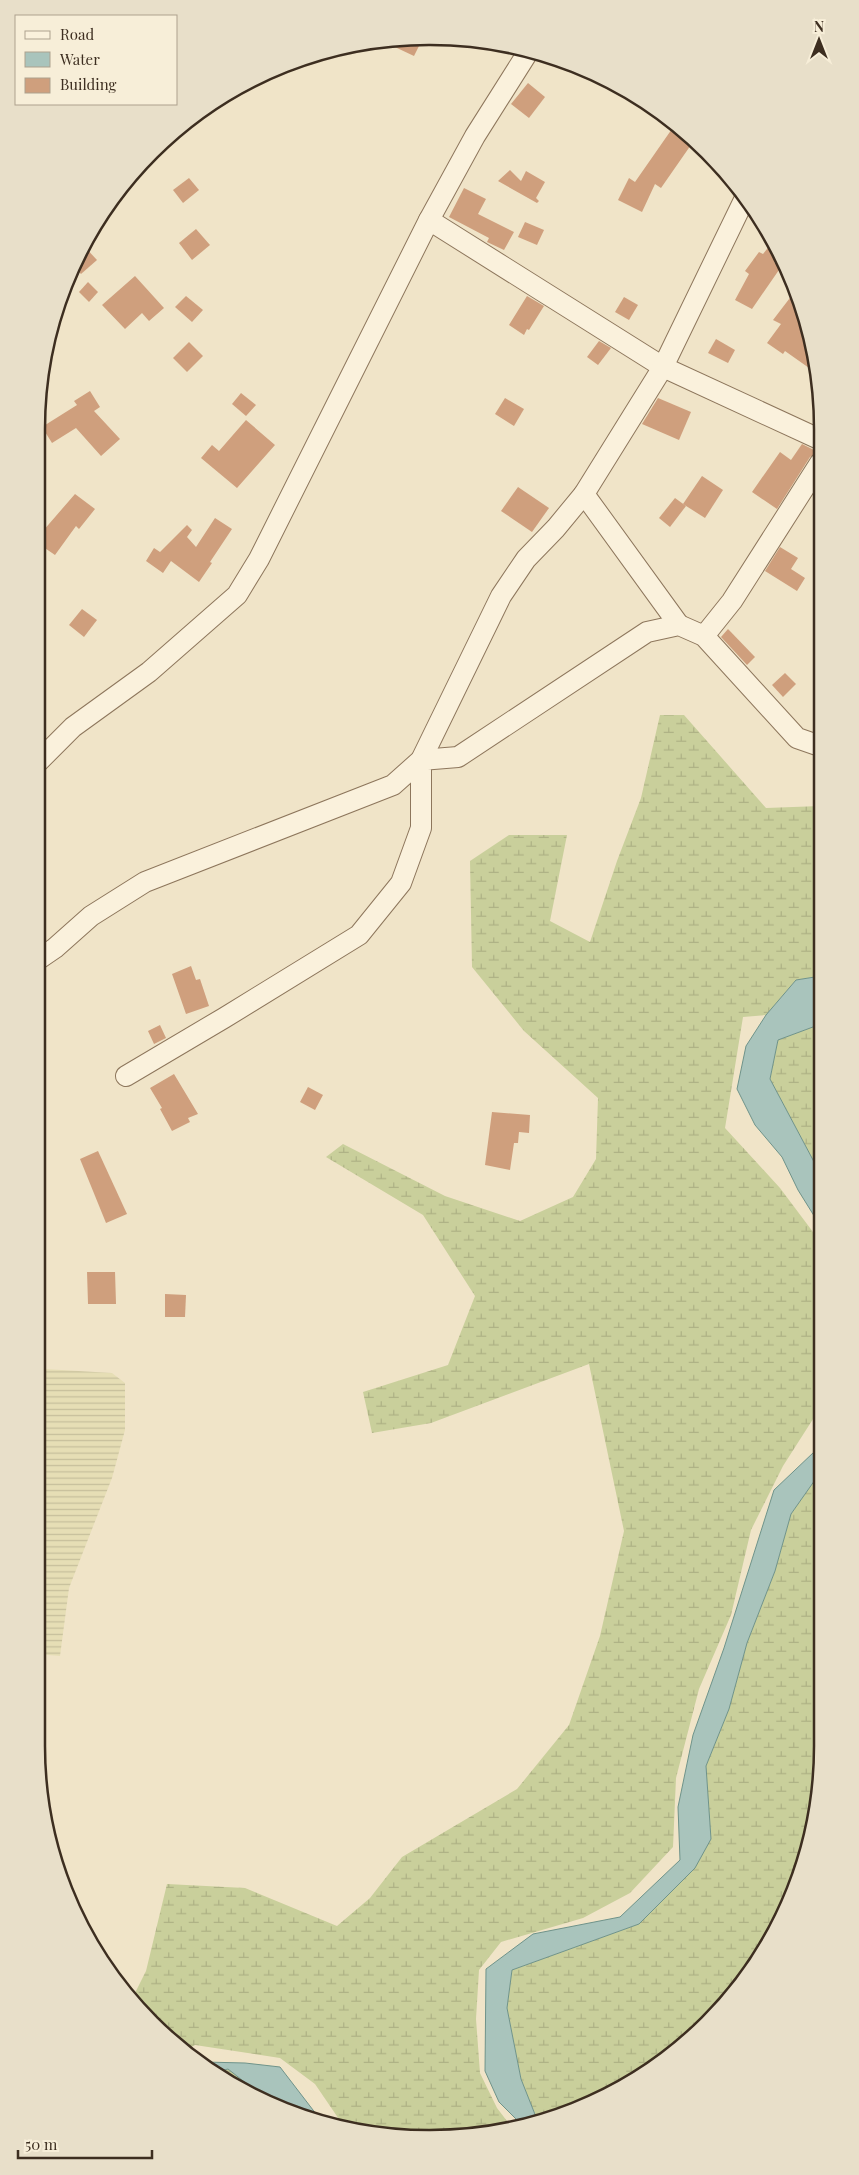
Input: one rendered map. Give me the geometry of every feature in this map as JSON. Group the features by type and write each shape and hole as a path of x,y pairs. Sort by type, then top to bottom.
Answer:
{"street":[{"path":"45,755 73,727 149,672 237,595 259,559 430,220 475,136 525,57"},
{"path":"45,955 56,948 91,916 145,882 393,785 420,760 501,596 526,559 556,528 584,494 663,367 742,205"},
{"path":"430,220 663,367 814,436"},
{"path":"704,636 732,601 814,472"},
{"path":"584,494 679,625 704,636 797,738 814,744"},
{"path":"420,760 458,757 647,632 679,625"},
{"path":"126,1076 359,935 401,883 421,828 420,760"}],"shaded area":[{"path":"45,1369 112,1373 125,1383 125,1430 112,1478 69,1588 60,1656 45,1655"}],"green space":[{"path":"660,715 684,715 766,808 814,806 814,977 796,980 766,1015 743,1017 725,1128 780,1188 814,1233 814,1418 783,1466 751,1530 731,1615 699,1689 676,1778 673,1847 630,1893 583,1918 501,1942 479,1970 476,2019 480,2073 497,2108 508,2122 480,2127 430,2130 379,2127 354,2123 339,2119 315,2084 280,2058 195,2045 191,2047 135,1993 146,1971 167,1884 245,1888 337,1926 370,1898 402,1857 517,1789 569,1725 600,1636 624,1531 589,1364 431,1423 372,1433 363,1392 448,1365 475,1296 423,1215 326,1157 343,1144 445,1196 520,1221 573,1197 596,1159 598,1098 524,1031 472,967 470,861 509,835 567,835 550,921 590,942 617,861 641,798"},
{"path":"814,1027 814,1162 770,1079 778,1040"},
{"path":"814,1481 813,1771 807,1821 794,1869 785,1893 762,1938 735,1980 683,2035 643,2065 600,2090 577,2101 535,2115 521,2079 507,2008 512,1970 639,1924 711,1839 706,1766 729,1709 747,1643 775,1571 791,1514"},
{"path":"228,2069 245,2082 237,2078 224,2070"}],"water":[{"path":"814,977 814,1027 778,1040 770,1079 814,1162 814,1216 798,1190 782,1157 755,1125 737,1089 746,1046 766,1015 796,980"},
{"path":"814,1452 814,1481 791,1514 775,1571 747,1643 729,1709 706,1766 711,1839 695,1868 639,1924 512,1970 507,2008 521,2079 535,2115 517,2120 499,2102 485,2071 486,1969 533,1934 620,1917 680,1860 678,1807 693,1735 724,1648 774,1490"},
{"path":"212,2062 245,2063 280,2067 315,2113 282,2101 259,2090 245,2082 228,2069 224,2070"}],"building":[{"path":"419,45 414,56 394,47"},
{"path":"528,83 545,97 529,118 511,104"},
{"path":"671,130 690,147 661,188 655,184 642,212 618,200 629,178 635,182"},
{"path":"510,170 521,181 526,171 545,182 536,198 539,201 537,203 498,181"},
{"path":"189,178 199,190 183,203 173,190"},
{"path":"464,188 486,199 478,214 514,232 504,250 487,242 489,238 449,217"},
{"path":"525,222 544,230 537,245 518,237"},
{"path":"196,229 210,245 192,260 179,243"},
{"path":"768,248 779,270 752,309 735,300 749,274 745,271 759,252 763,254"},
{"path":"89,252 97,260 81,274 79,272"},
{"path":"135,276 164,308 149,321 142,313 125,329 102,305"},
{"path":"88,282 98,292 89,302 79,292"},
{"path":"186,296 203,310 192,322 175,307"},
{"path":"527,296 544,306 524,335 509,325"},
{"path":"624,297 638,305 629,320 615,312"},
{"path":"791,297 801,330 809,368 785,351 783,354 767,343 781,324 773,320"},
{"path":"716,339 735,350 728,363 708,353"},
{"path":"599,341 611,348 598,365 587,357"},
{"path":"189,342 203,356 187,372 173,358"},
{"path":"90,391 100,407 94,411 120,439 101,456 76,428 52,443 45,432 45,425 77,405 74,401"},
{"path":"241,393 256,405 246,416 232,404"},
{"path":"505,398 524,409 514,426 495,414"},
{"path":"658,398 691,412 679,440 642,424"},
{"path":"246,420 275,445 237,488 201,458 212,445 219,451"},
{"path":"802,444 814,450 814,454 810,457 777,509 752,492 780,452 791,460"},
{"path":"702,476 723,490 705,518 683,504"},
{"path":"518,487 549,508 532,532 501,511"},
{"path":"75,494 95,509 79,529 76,526 55,555 45,548 45,529"},
{"path":"675,498 686,506 670,527 659,518"},
{"path":"215,518 232,529 199,582 171,561 163,573 146,561 154,548 160,552 187,525 192,530 187,537 196,547"},
{"path":"780,547 798,558 791,569 805,578 797,591 765,571"},
{"path":"82,609 97,620 84,637 69,625"},
{"path":"728,629 755,657 747,665 721,637"},
{"path":"785,673 796,684 783,697 772,685"},
{"path":"191,966 196,980 200,979 209,1006 186,1014 172,974"},
{"path":"160,1025 166,1038 154,1044 148,1031"},
{"path":"174,1074 198,1114 188,1118 190,1122 172,1131 160,1109 162,1108 150,1088"},
{"path":"308,1087 323,1095 315,1110 300,1102"},
{"path":"492,1112 530,1115 529,1133 519,1132 518,1143 514,1143 510,1170 485,1165"},
{"path":"98,1151 127,1214 106,1223 80,1159"},
{"path":"87,1272 115,1272 116,1304 88,1304"},
{"path":"165,1294 186,1295 185,1317 165,1317"}]}
